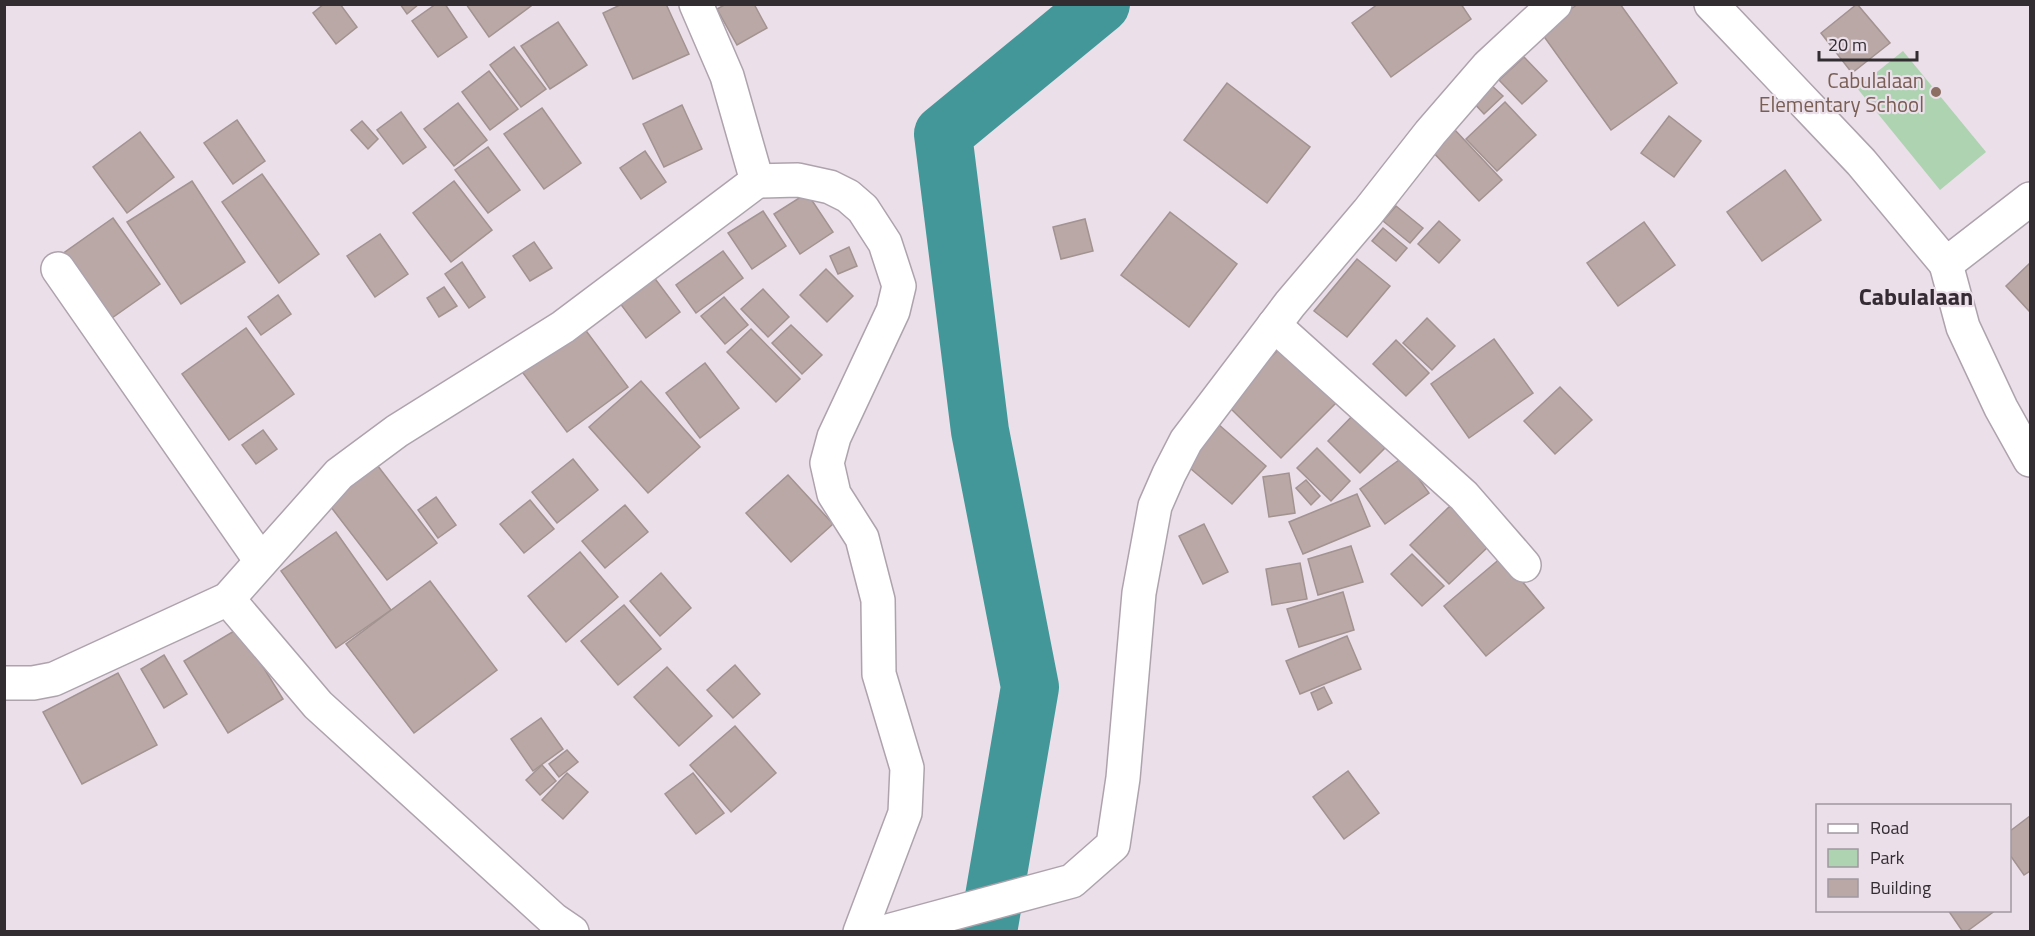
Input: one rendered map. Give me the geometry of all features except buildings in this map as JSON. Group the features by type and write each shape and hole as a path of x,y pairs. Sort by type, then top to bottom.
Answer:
{"street":[{"path":"696,4 726,76 757,181"},
{"path":"892,930 1072,881 1113,845 1123,778 1140,593 1155,506 1186,441 1274,325 1430,133 1488,66 1555,4"},
{"path":"1710,4 1861,162 1946,264 1963,327 2001,408 2031,460"},
{"path":"4,683 33,683 54,679 228,599 339,474 397,431 563,327 757,181 798,180 830,187 848,196 863,209 885,243 898,286 893,311 834,437 826,463 834,494 862,538 878,600 879,674 907,768 905,813 860,932"},
{"path":"1946,264 2031,199"},
{"path":"58,269 261,561"},
{"path":"1274,325 1464,496 1524,565"},
{"path":"228,599 318,705 553,919 572,932"}],"green space":[{"path":"1903,51 1986,152 1940,190 1857,88"}],"waterway":[{"path":"988,932 1030,687 980,431 943,134 1101,4"}],"place":[{"name":"Cabulalaan Elementary School","path":"1936,92"}],"district":[{"name":"Cabulalaan","path":"1916,296"}]}
